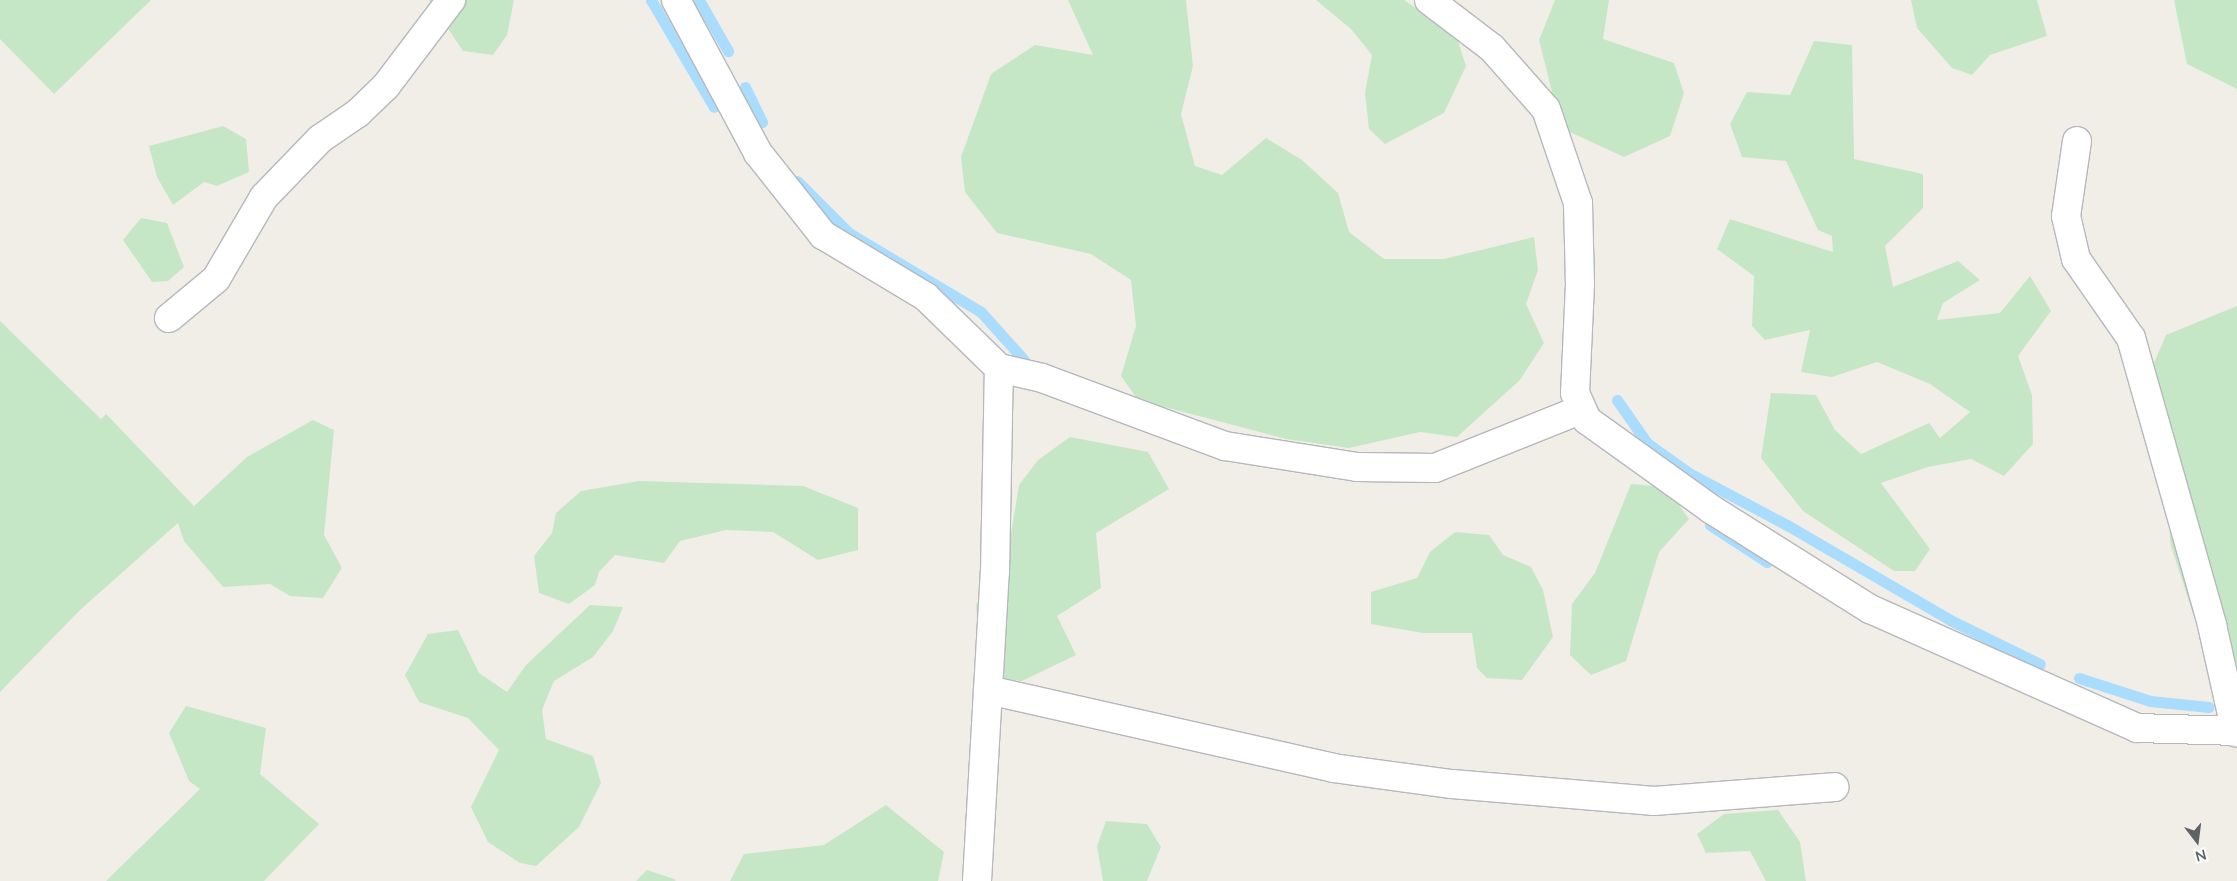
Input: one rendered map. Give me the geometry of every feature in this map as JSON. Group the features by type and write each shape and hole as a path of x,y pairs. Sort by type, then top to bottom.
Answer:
{"street":[{"path":"169,318 216,279 264,196 320,139 358,113 386,86 451,0"},
{"path":"676,0 758,153 823,235 926,296 999,368 1042,378 1225,446 1357,467 1435,468 1580,410"},
{"path":"1429,0 1492,48 1546,109 1578,203 1580,284 1575,393 1580,410 1587,420 1712,509 1870,609 2137,728 2236,732 2212,625 2131,338 2076,259 2066,216 2077,141"},
{"path":"977,881 988,690 999,368"},
{"path":"988,690 1333,768 1452,784 1654,801 1834,787"}],"green space":[{"path":"0,0 151,0 54,94 0,39"},
{"path":"429,0 514,0 507,35 493,55 463,51"},
{"path":"1068,0 1186,0 1193,66 1181,114 1195,166 1222,175 1266,138 1302,160 1338,193 1349,232 1384,259 1444,259 1534,237 1538,270 1526,304 1544,343 1520,380 1457,437 1420,432 1349,448 1286,439 1138,400 1121,376 1136,326 1131,280 1091,254 997,233 965,192 961,157 991,74 1035,45 1093,55"},
{"path":"1316,0 1404,0 1456,35 1466,66 1444,113 1385,144 1369,129 1365,93 1372,55 1351,29"},
{"path":"1555,0 1609,0 1603,39 1674,63 1684,93 1670,136 1624,157 1561,128 1539,40"},
{"path":"1911,0 2037,0 2047,36 1990,55 1972,75 1952,68 1917,28"},
{"path":"2174,0 2237,0 2237,89 2187,64"},
{"path":"1814,41 1852,45 1854,159 1923,174 1923,208 1885,246 1893,287 1958,261 1980,280 1943,303 1937,320 2000,313 2030,276 2051,311 2018,356 2032,395 2033,444 2004,476 1971,459 1928,467 1881,483 1930,549 1915,571 1894,571 1803,511 1761,458 1771,393 1816,395 1835,430 1861,454 1929,423 1940,438 1970,412 1930,384 1877,362 1832,377 1801,372 1810,330 1765,340 1752,326 1754,276 1717,249 1730,219 1833,252 1832,236 1818,230 1786,161 1742,157 1730,124 1747,92 1790,95"},
{"path":"223,126 246,139 249,172 217,186 204,182 173,205 157,177 149,146"},
{"path":"141,218 167,223 184,267 168,281 152,282 123,240"},
{"path":"2237,306 2237,678 2210,666 2171,546 2153,365 2166,335"},
{"path":"0,321 101,419 106,414 194,506 247,457 313,420 334,430 324,535 342,568 323,598 290,596 270,584 223,587 184,541 178,523 80,610 0,692"},
{"path":"1070,437 1148,452 1169,489 1096,533 1101,588 1057,616 1076,655 1022,681 1005,679 981,659 976,605 1011,534 1019,485 1038,460"},
{"path":"639,481 803,486 858,508 858,550 818,560 773,532 726,530 680,541 664,563 615,555 599,572 595,585 569,604 539,593 534,556 552,533 556,513 581,491"},
{"path":"1631,484 1666,487 1689,519 1659,552 1626,661 1591,675 1570,655 1572,604 1595,573"},
{"path":"1455,532 1489,535 1503,555 1531,567 1543,590 1553,637 1522,680 1487,678 1477,668 1472,633 1423,633 1371,624 1371,592 1417,578 1430,552"},
{"path":"590,605 623,607 613,631 593,657 554,681 542,710 546,739 593,756 601,783 579,827 536,866 520,863 488,842 471,807 499,750 468,718 419,702 405,675 428,634 458,630 479,673 507,692 526,665"},
{"path":"186,706 266,728 260,774 319,824 264,881 106,881 200,789 189,781 169,733"},
{"path":"886,805 944,852 938,881 730,881 744,854 824,845"},
{"path":"1778,810 1800,842 1806,881 1766,881 1750,851 1706,853 1697,834 1724,814"},
{"path":"1106,821 1147,824 1161,847 1147,881 1103,881 1097,846"},
{"path":"647,870 674,879 676,881 636,881"}],"waterway":[{"path":"651,0 714,107"},
{"path":"699,0 728,51"},
{"path":"745,87 762,122"},
{"path":"797,181 849,233 981,312 1024,360"},
{"path":"1617,400 1647,443 1689,473 1787,525 1950,620 2040,664"},
{"path":"1710,525 1767,562"},
{"path":"2079,678 2150,701 2209,707"}]}
